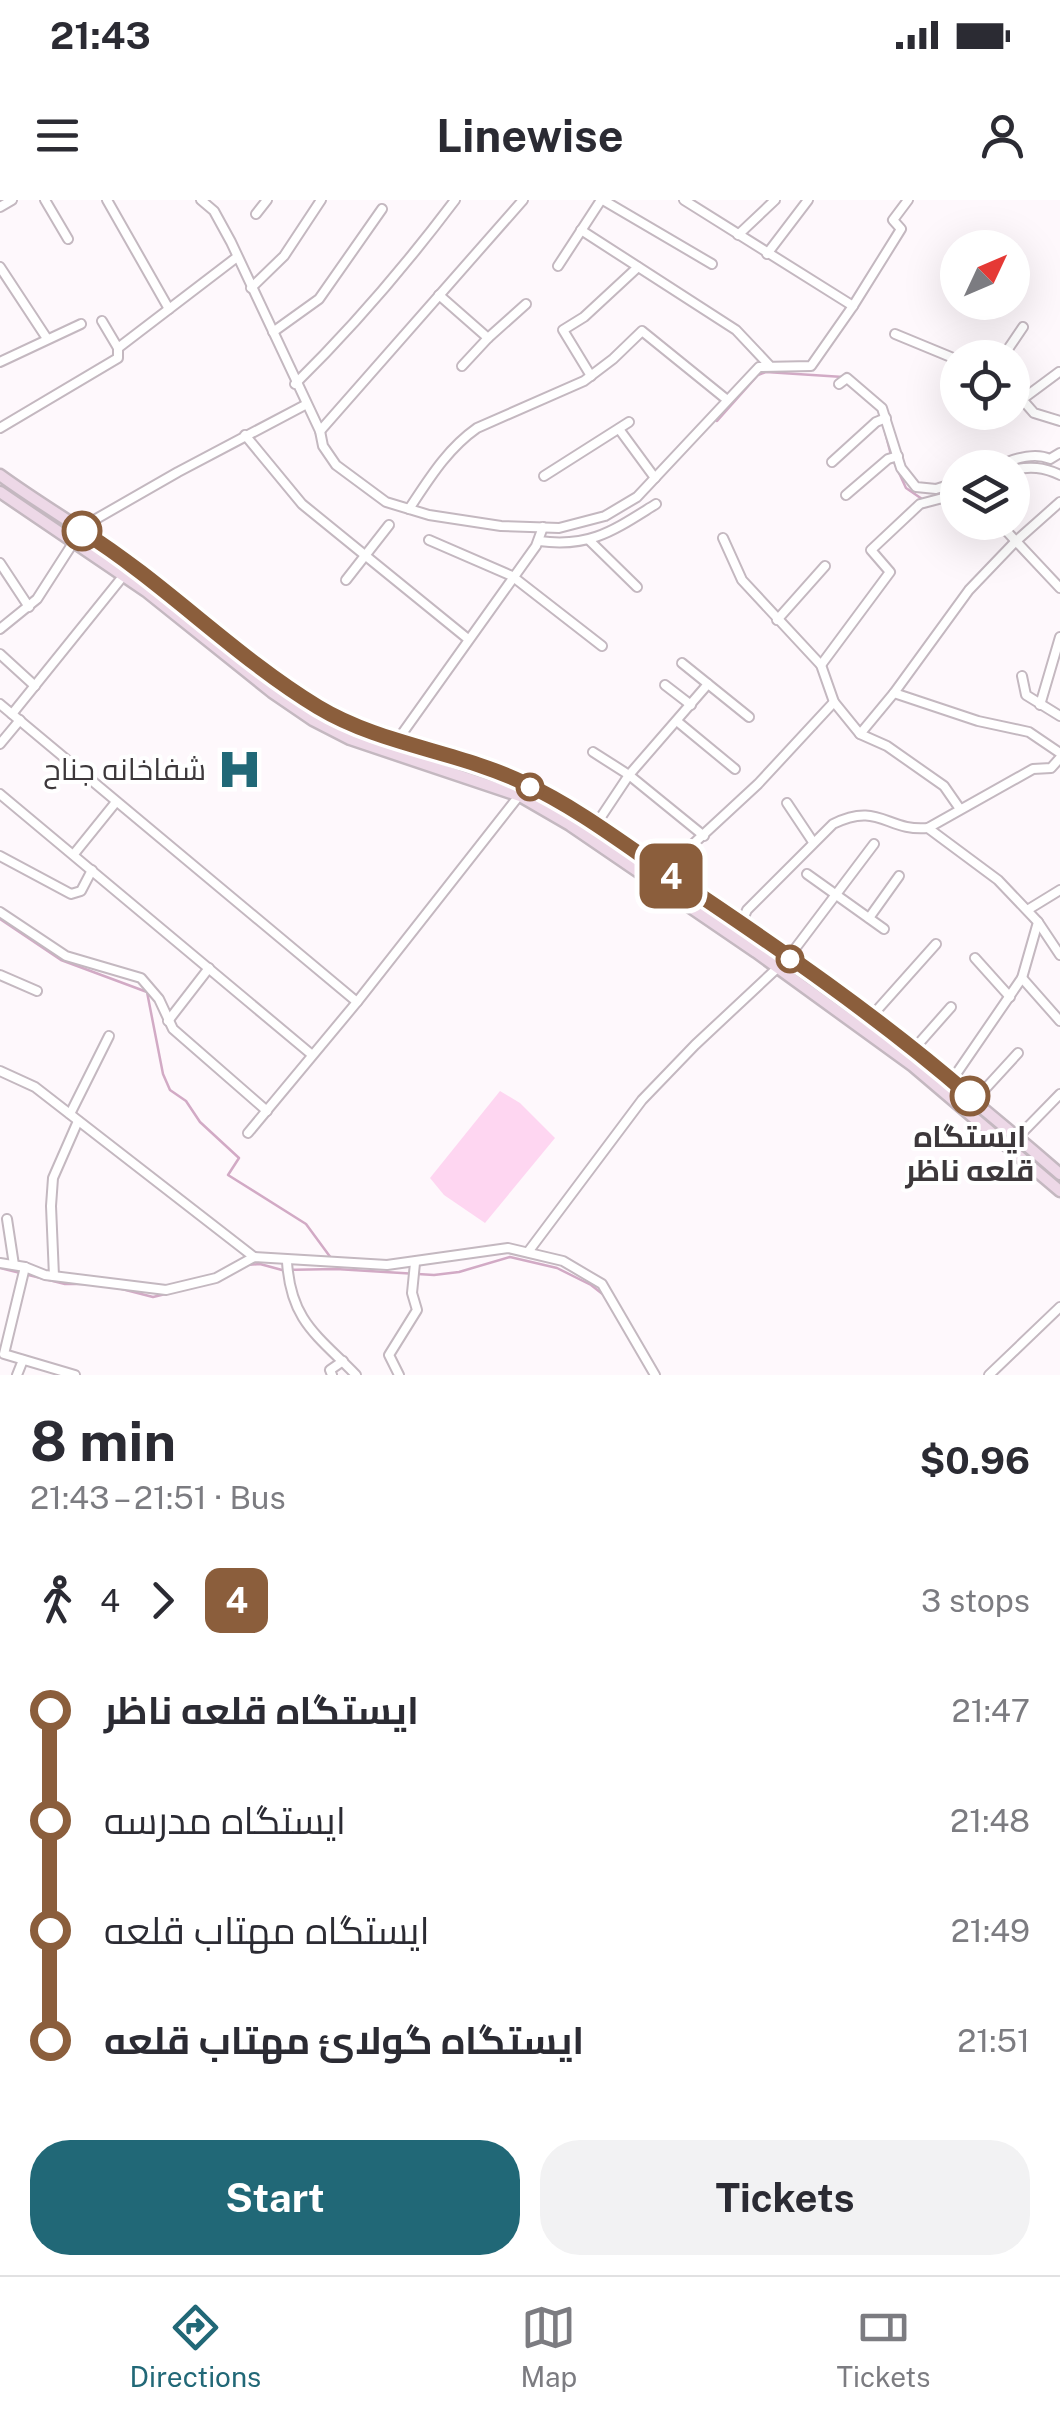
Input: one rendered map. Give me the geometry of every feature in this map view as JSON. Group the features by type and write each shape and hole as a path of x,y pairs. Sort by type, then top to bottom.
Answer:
{"main road":[{"path":"0,475 154,580 272,692 313,720 350,739 520,796 570,826 776,966 942,1090 1060,1191"},
{"path":"0,492 320,708 355,726 400,738 526,784 595,826 742,924 913,1050 1060,1174"}],"street":[{"path":"0,207 12,200"},
{"path":"45,200 68,239"},
{"path":"106,200 169,309"},
{"path":"256,214 267,200"},
{"path":"251,288 284,256 321,200"},
{"path":"295,384 357,320 454,200"},
{"path":"320,432 522,200"},
{"path":"558,266 602,200 712,264"},
{"path":"684,200 853,306"},
{"path":"738,236 775,200"},
{"path":"767,254 808,200"},
{"path":"400,738 541,533 605,516 637,497 759,367 811,366 901,228 893,220 908,200"},
{"path":"203,201 218,216 295,384 300,407 320,432 336,465 373,494 429,515 541,533 572,544 588,540 656,504"},
{"path":"272,332 320,299 382,209"},
{"path":"581,230 736,330 770,365"},
{"path":"118,348 234,258"},
{"path":"0,267 46,338"},
{"path":"591,376 562,330 584,316 638,267"},
{"path":"440,294 488,338"},
{"path":"462,366 526,304"},
{"path":"0,428 118,358 118,348 102,321"},
{"path":"0,362 80,324"},
{"path":"1014,340 1023,327"},
{"path":"410,509 435,469 477,428 591,376 642,331 726,399"},
{"path":"895,334 940,353"},
{"path":"1030,394 1059,372"},
{"path":"843,381 876,401 886,418 893,457 907,478 927,495 940,495"},
{"path":"82,531 96,518 300,407"},
{"path":"1030,407 1034,413 1060,421"},
{"path":"832,462 876,422 886,418"},
{"path":"544,476 629,422"},
{"path":"619,429 654,478"},
{"path":"245,435 302,504 468,639"},
{"path":"1030,456 1050,459 1060,452"},
{"path":"846,495 893,457"},
{"path":"1030,468 1060,475"},
{"path":"821,665 890,572 871,550 927,495 940,490"},
{"path":"860,734 969,590 1014,542 1060,502"},
{"path":"346,580 389,524"},
{"path":"723,538 742,580 821,665 834,702 860,734 887,746 944,786 960,809"},
{"path":"429,540 512,576 602,646"},
{"path":"588,540 637,587"},
{"path":"1014,542 1060,588"},
{"path":"0,629 28,606 72,543"},
{"path":"0,563 28,606"},
{"path":"776,620 825,566"},
{"path":"0,744 36,686 124,575"},
{"path":"1040,706 1060,636"},
{"path":"0,654 36,686"},
{"path":"682,663 749,717"},
{"path":"429,674 439,681"},
{"path":"1022,676 1026,695 1060,716"},
{"path":"595,826 629,775 708,684"},
{"path":"665,685 691,705"},
{"path":"742,924 747,910 813,842 844,818 871,813 910,830 928,828 1033,769 1051,768 1060,756 1030,732 978,721 894,692"},
{"path":"664,871 704,836 834,702"},
{"path":"0,704 357,1002"},
{"path":"678,722 735,769"},
{"path":"593,752 629,775 704,836"},
{"path":"248,1133 357,1002 526,784"},
{"path":"0,794 312,1054"},
{"path":"74,854 116,802"},
{"path":"787,803 813,842"},
{"path":"928,828 998,880 1029,909 1060,956"},
{"path":"528,1252 642,1100 788,958 874,844"},
{"path":"0,856 71,894 80,891 92,870"},
{"path":"806,874 884,929"},
{"path":"868,918 898,876"},
{"path":"1029,909 1060,890"},
{"path":"0,912 66,956 141,978 159,999 173,1029 267,1112"},
{"path":"952,1080 1022,978 1038,922"},
{"path":"870,1018 936,944"},
{"path":"975,958 1010,997"},
{"path":"168,1020 209,968"},
{"path":"0,975 37,991"},
{"path":"1022,978 1060,1021"},
{"path":"913,1050 951,1007"},
{"path":"54,1276 50,1206 53,1178 110,1036"},
{"path":"975,1100 1018,1053"},
{"path":"0,1071 35,1087 254,1258 415,1263 508,1248 563,1261 602,1284 655,1375"},
{"path":"1018,1137 1060,1094"},
{"path":"8,1219 14,1266"},
{"path":"0,1263 54,1276 166,1290 216,1278 254,1258"},
{"path":"287,1262 296,1311 356,1375"},
{"path":"399,1375 389,1354 418,1310 412,1284 415,1263"},
{"path":"25,1267 2,1354 73,1374"},
{"path":"989,1375 1060,1307"},
{"path":"17,1375 23,1360"},
{"path":"332,1375 330,1370 342,1361"}],"shaded area":[{"path":"500,1091 520,1103 555,1138 485,1223 444,1195 430,1178"}],"waterway":[{"path":"717,421 758,375 766,372 843,377"},
{"path":"883,424 891,455"},
{"path":"894,462 906,488 925,501"},
{"path":"1030,462 1060,471"},
{"path":"0,919 61,960 147,992 163,1074 170,1090 186,1101 200,1122 239,1158 228,1175 306,1224 331,1258"},
{"path":"246,1265 282,1270 434,1275 510,1257 557,1268 605,1296"},
{"path":"0,1268 65,1284 86,1284"},
{"path":"114,1287 153,1297 203,1285"}],"bus line":[{"name":"4","path":"82,531 154,580 280,681 320,708 355,726 400,738 526,784 577,814 742,924 970,1096"}],"place":[{"name":"شفاخانه جناح","path":"239,770"},
{"name":"ایستگاه قلعه ناظر","path":"970,1096"}]}
